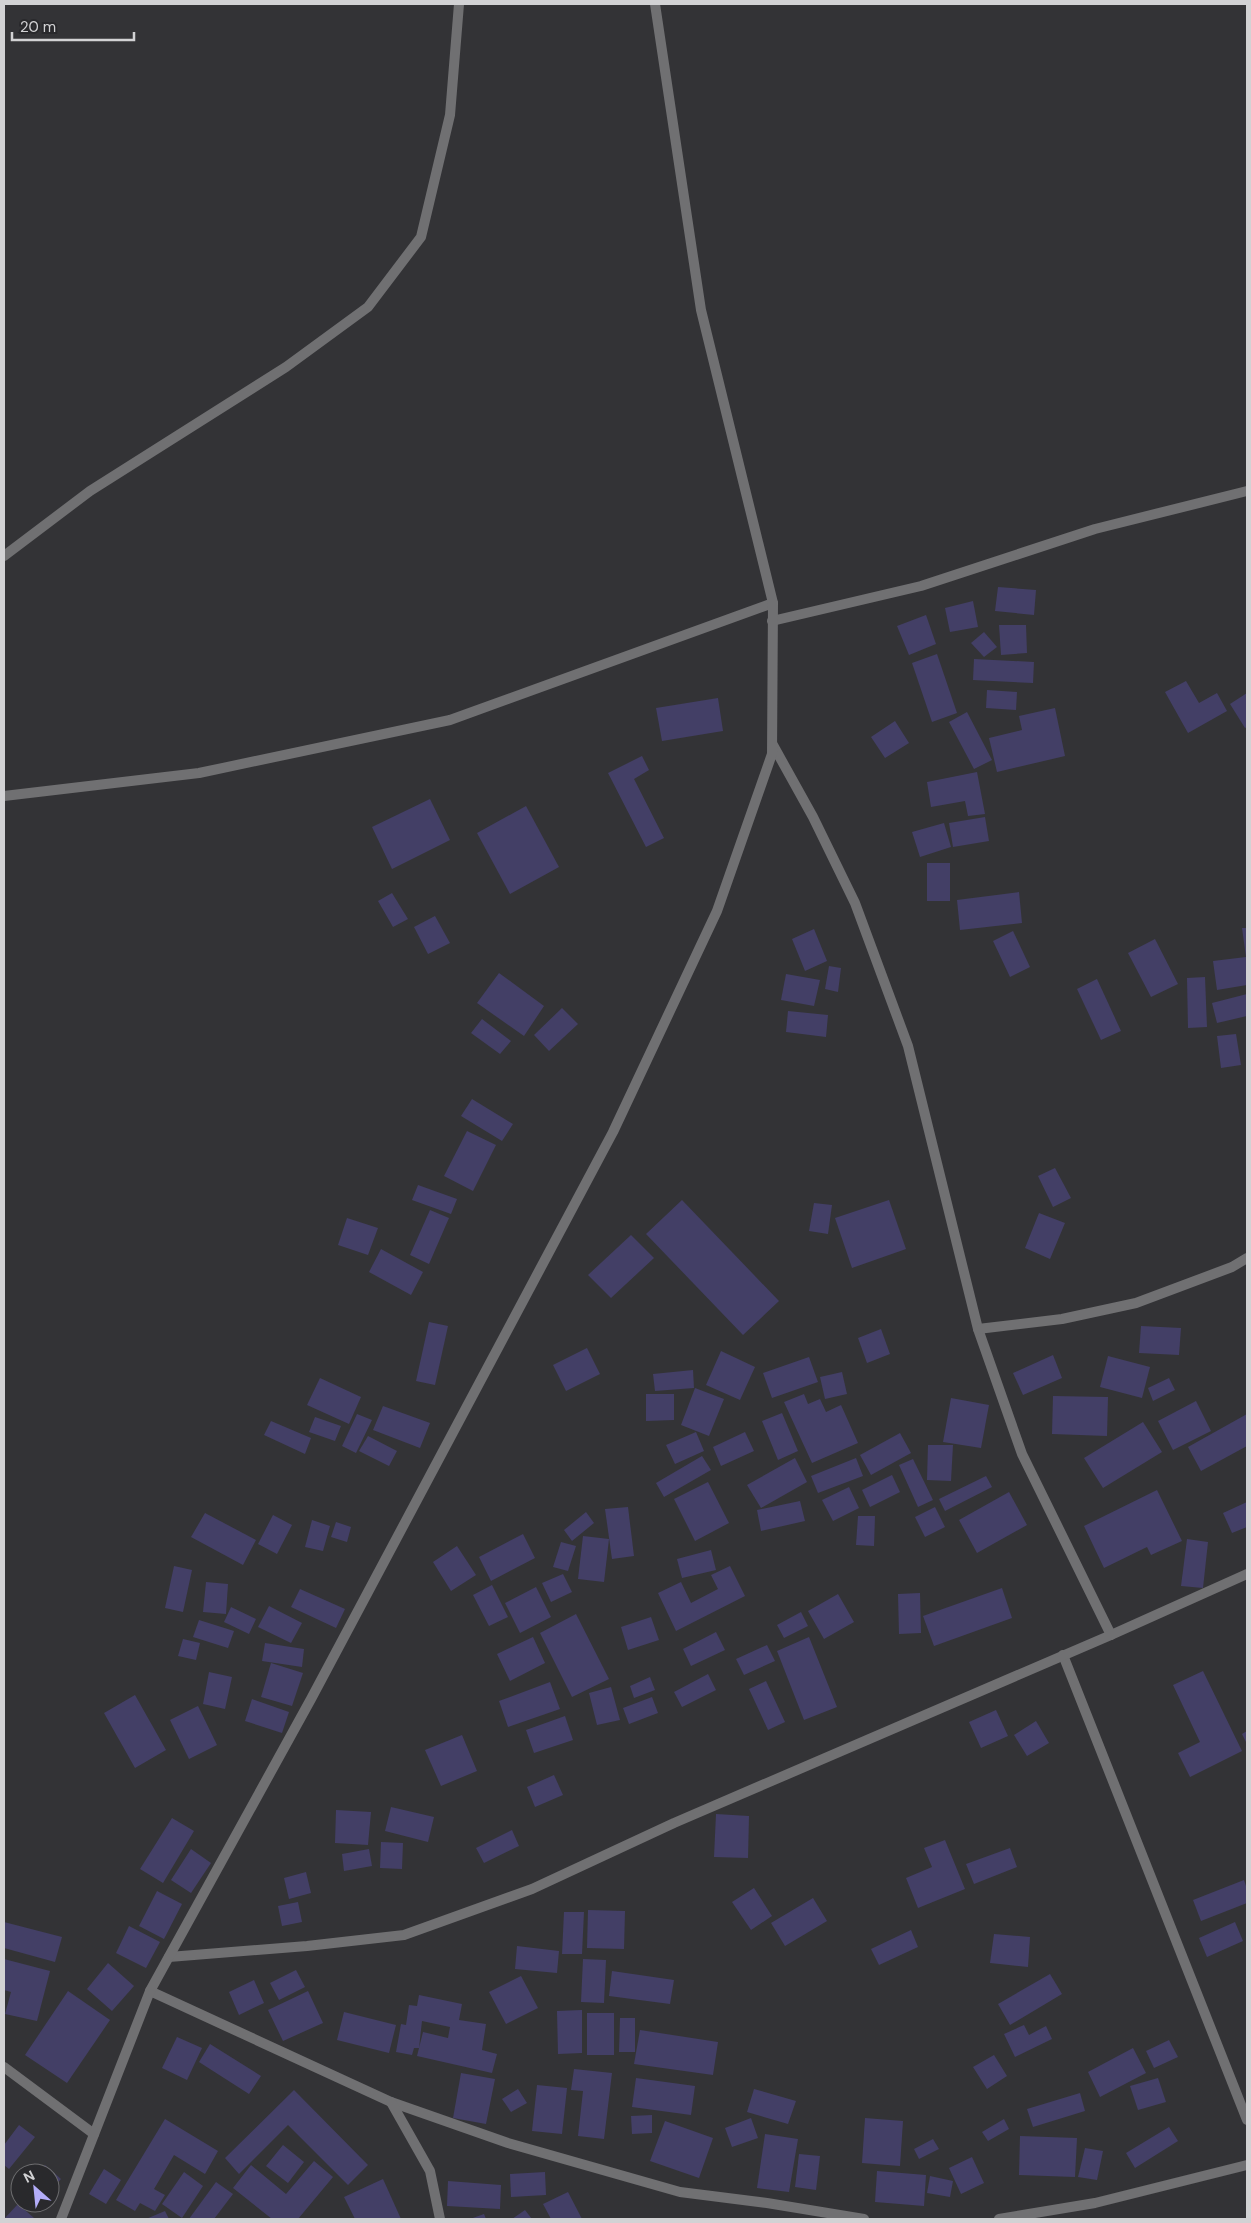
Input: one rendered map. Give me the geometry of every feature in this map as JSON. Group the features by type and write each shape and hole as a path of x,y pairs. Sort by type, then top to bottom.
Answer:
{"street":[{"path":"4,556 90,491 286,367 368,307 421,237 450,115 459,4"},
{"path":"61,2219 150,1991 311,1699 613,1132 717,911 772,754 773,603 702,310 655,4"},
{"path":"772,621 921,586 1095,529 1247,491"},
{"path":"4,796 198,773 450,720 773,603"},
{"path":"772,744 813,817 855,903 908,1046 978,1329 1022,1454 1111,1636"},
{"path":"978,1329 1062,1319 1136,1303 1232,1267 1247,1258"},
{"path":"168,1957 307,1946 404,1935 532,1889 674,1823 1111,1636 1247,1574"},
{"path":"1063,1655 1247,2120"},
{"path":"150,1991 391,2102 508,2143 680,2192 767,2203 864,2219"},
{"path":"4,2067 94,2134"},
{"path":"391,2102 430,2171 440,2219"},
{"path":"999,2219 1095,2203 1247,2165"}],"building":[{"path":"998,587 1036,590 1034,615 995,611"},
{"path":"973,601 978,627 950,632 945,608"},
{"path":"926,615 936,644 909,655 897,626"},
{"path":"999,625 1026,625 1027,653 1001,655"},
{"path":"984,632 997,647 984,657 971,643"},
{"path":"937,654 957,713 932,722 912,663"},
{"path":"974,659 1034,662 1033,683 973,680"},
{"path":"1186,681 1199,703 1217,693 1227,711 1188,733 1165,692"},
{"path":"987,690 1017,692 1016,710 986,708"},
{"path":"1247,693 1247,727 1245,728 1230,704"},
{"path":"718,698 723,731 662,741 656,708"},
{"path":"1055,708 1065,756 997,772 989,738 1022,730 1019,716"},
{"path":"967,712 992,760 974,769 949,722"},
{"path":"895,721 909,743 885,758 871,737"},
{"path":"642,756 649,770 634,779 664,838 646,847 608,773"},
{"path":"977,772 985,814 968,816 965,801 931,807 927,782"},
{"path":"430,799 450,840 392,869 372,827"},
{"path":"526,806 559,867 510,894 477,833"},
{"path":"985,817 989,841 953,847 949,823"},
{"path":"944,823 951,847 920,857 912,832"},
{"path":"927,863 950,863 950,901 927,901"},
{"path":"1019,892 1022,923 960,930 957,900"},
{"path":"392,893 408,919 393,927 378,901"},
{"path":"435,916 450,943 428,954 414,927"},
{"path":"1242,928 1247,928 1247,985 1217,990 1213,961 1246,957"},
{"path":"814,929 827,961 805,971 792,939"},
{"path":"1013,931 1030,967 1010,977 993,941"},
{"path":"1155,939 1178,984 1151,997 1128,953"},
{"path":"829,966 841,968 838,992 825,989"},
{"path":"499,973 544,1006 524,1036 477,1003"},
{"path":"786,974 820,980 814,1006 781,1000"},
{"path":"1205,977 1207,1027 1188,1028 1187,978"},
{"path":"1097,979 1121,1031 1101,1040 1077,989"},
{"path":"1247,994 1247,1016 1217,1023 1212,1003"},
{"path":"562,1008 578,1024 549,1051 534,1035"},
{"path":"788,1011 828,1015 826,1037 786,1032"},
{"path":"482,1019 511,1041 500,1054 471,1033"},
{"path":"1236,1034 1241,1065 1221,1068 1217,1036"},
{"path":"472,1099 513,1124 502,1141 461,1116"},
{"path":"467,1131 496,1145 473,1191 444,1176"},
{"path":"1055,1168 1071,1198 1053,1207 1038,1176"},
{"path":"418,1185 457,1199 451,1214 412,1200"},
{"path":"682,1200 779,1301 743,1335 646,1234"},
{"path":"889,1200 906,1249 852,1268 835,1218"},
{"path":"814,1203 832,1205 828,1234 809,1231"},
{"path":"430,1210 449,1218 429,1264 410,1255"},
{"path":"1039,1213 1065,1223 1050,1259 1025,1248"},
{"path":"347,1218 378,1228 368,1255 338,1245"},
{"path":"631,1235 654,1258 611,1298 588,1275"},
{"path":"381,1249 423,1272 411,1295 369,1272"},
{"path":"429,1322 448,1326 435,1385 416,1381"},
{"path":"1141,1326 1181,1328 1179,1355 1139,1353"},
{"path":"881,1329 890,1354 867,1363 858,1338"},
{"path":"587,1348 600,1374 566,1391 553,1365"},
{"path":"721,1351 755,1367 740,1400 706,1385"},
{"path":"1053,1355 1062,1378 1023,1395 1013,1373"},
{"path":"1108,1356 1150,1367 1142,1398 1100,1387"},
{"path":"809,1357 818,1382 772,1398 763,1373"},
{"path":"693,1370 694,1388 655,1391 653,1374"},
{"path":"842,1372 847,1394 825,1399 820,1377"},
{"path":"320,1378 361,1397 349,1424 307,1405"},
{"path":"1169,1378 1175,1390 1153,1401 1148,1388"},
{"path":"695,1388 724,1399 709,1436 681,1425"},
{"path":"646,1394 674,1394 674,1420 646,1421"},
{"path":"804,1394 808,1404 820,1399 826,1412 841,1405 858,1443 812,1463 784,1402"},
{"path":"1053,1396 1108,1397 1107,1436 1052,1434"},
{"path":"951,1398 989,1405 981,1448 943,1442"},
{"path":"1196,1401 1211,1431 1173,1450 1158,1421"},
{"path":"383,1406 430,1423 420,1448 373,1430"},
{"path":"782,1413 798,1451 778,1460 762,1421"},
{"path":"357,1414 372,1420 356,1453 342,1446"},
{"path":"1247,1414 1247,1446 1201,1471 1188,1447"},
{"path":"315,1417 341,1426 335,1441 309,1432"},
{"path":"271,1421 311,1438 305,1454 264,1435"},
{"path":"1143,1422 1162,1452 1103,1488 1084,1458"},
{"path":"696,1432 704,1451 675,1464 666,1445"},
{"path":"745,1432 754,1451 721,1466 713,1447"},
{"path":"900,1433 911,1453 871,1475 860,1455"},
{"path":"368,1436 397,1451 389,1466 359,1451"},
{"path":"928,1445 953,1445 951,1481 927,1480"},
{"path":"702,1456 711,1470 664,1497 656,1483"},
{"path":"795,1458 807,1482 761,1508 747,1485"},
{"path":"856,1458 863,1476 818,1493 811,1476"},
{"path":"913,1459 933,1500 918,1507 899,1465"},
{"path":"892,1475 900,1492 870,1507 862,1490"},
{"path":"986,1476 992,1487 945,1511 939,1499"},
{"path":"708,1482 729,1523 695,1541 674,1499"},
{"path":"849,1487 859,1508 833,1521 822,1500"},
{"path":"1157,1490 1182,1541 1151,1555 1147,1547 1104,1568 1084,1526"},
{"path":"1009,1492 1027,1525 977,1553 959,1520"},
{"path":"800,1501 805,1521 761,1531 757,1510"},
{"path":"1247,1502 1247,1527 1232,1533 1223,1513"},
{"path":"628,1507 634,1556 612,1559 605,1509"},
{"path":"935,1507 945,1527 925,1537 915,1517"},
{"path":"586,1512 594,1523 572,1541 564,1530"},
{"path":"205,1513 256,1540 243,1565 191,1537"},
{"path":"273,1515 292,1525 277,1554 258,1544"},
{"path":"858,1516 875,1516 874,1546 856,1545"},
{"path":"312,1520 330,1526 323,1551 305,1547"},
{"path":"336,1522 351,1527 347,1542 331,1537"},
{"path":"523,1534 535,1558 491,1581 479,1557"},
{"path":"583,1536 609,1539 604,1582 578,1579"},
{"path":"1187,1539 1208,1542 1203,1588 1181,1586"},
{"path":"561,1542 576,1546 568,1571 553,1567"},
{"path":"457,1546 476,1575 451,1591 433,1562"},
{"path":"711,1550 716,1570 682,1578 677,1559"},
{"path":"174,1566 192,1570 183,1612 165,1608"},
{"path":"730,1566 745,1596 676,1631 658,1593 681,1582 691,1603 718,1589 711,1575"},
{"path":"563,1574 572,1592 551,1602 542,1583"},
{"path":"206,1582 228,1584 226,1614 203,1612"},
{"path":"492,1585 508,1617 489,1626 473,1595"},
{"path":"536,1587 551,1617 520,1633 505,1603"},
{"path":"1002,1588 1012,1618 934,1646 923,1616"},
{"path":"300,1589 345,1609 336,1628 291,1607"},
{"path":"920,1593 921,1633 899,1634 898,1594"},
{"path":"838,1594 854,1622 824,1639 808,1611"},
{"path":"269,1606 302,1623 291,1643 258,1627"},
{"path":"231,1607 256,1619 249,1634 224,1622"},
{"path":"801,1612 808,1626 784,1638 777,1625"},
{"path":"576,1614 609,1679 572,1697 540,1633"},
{"path":"651,1617 659,1640 628,1650 621,1627"},
{"path":"199,1620 234,1631 228,1648 193,1637"},
{"path":"716,1632 725,1650 691,1666 683,1649"},
{"path":"533,1637 545,1663 510,1681 497,1654"},
{"path":"809,1637 837,1707 804,1720 777,1651"},
{"path":"183,1639 200,1643 196,1660 178,1656"},
{"path":"265,1643 304,1649 302,1667 262,1661"},
{"path":"767,1645 775,1661 744,1675 736,1659"},
{"path":"271,1663 303,1673 292,1706 261,1697"},
{"path":"1203,1671 1242,1751 1190,1777 1178,1753 1200,1742 1173,1685"},
{"path":"209,1672 232,1677 225,1709 203,1704"},
{"path":"708,1674 716,1690 682,1707 674,1692"},
{"path":"650,1677 655,1690 634,1698 630,1686"},
{"path":"766,1681 785,1722 768,1730 749,1689"},
{"path":"550,1682 560,1709 508,1727 499,1701"},
{"path":"611,1687 620,1720 597,1725 589,1693"},
{"path":"135,1695 166,1750 135,1768 104,1713"},
{"path":"652,1697 658,1713 629,1724 623,1708"},
{"path":"252,1699 289,1712 282,1733 245,1721"},
{"path":"198,1706 217,1745 189,1759 170,1720"},
{"path":"996,1710 1008,1736 981,1748 969,1722"},
{"path":"565,1716 573,1740 534,1753 526,1730"},
{"path":"1036,1721 1049,1743 1027,1756 1014,1735"},
{"path":"1247,1731 1247,1744 1242,1734"},
{"path":"462,1735 477,1771 441,1786 425,1750"},
{"path":"554,1775 563,1795 535,1807 527,1787"},
{"path":"391,1807 434,1817 428,1842 385,1831"},
{"path":"336,1810 371,1812 368,1845 335,1843"},
{"path":"716,1814 749,1816 748,1858 714,1857"},
{"path":"172,1818 194,1831 163,1883 140,1869"},
{"path":"512,1830 519,1846 484,1863 476,1848"},
{"path":"945,1840 965,1889 918,1908 906,1878 932,1867 924,1848"},
{"path":"381,1842 403,1843 402,1869 380,1868"},
{"path":"1010,1848 1017,1867 974,1884 966,1864"},
{"path":"191,1849 211,1863 191,1893 171,1880"},
{"path":"369,1849 372,1866 344,1871 342,1854"},
{"path":"306,1872 311,1893 289,1899 284,1878"},
{"path":"1244,1880 1247,1889 1247,1903 1201,1921 1193,1900"},
{"path":"754,1888 772,1916 751,1930 732,1902"},
{"path":"157,1891 182,1904 164,1939 139,1926"},
{"path":"813,1898 827,1921 785,1946 771,1923"},
{"path":"298,1902 302,1922 282,1926 278,1906"},
{"path":"588,1910 625,1911 624,1949 587,1948"},
{"path":"564,1912 584,1912 582,1954 562,1954"},
{"path":"4,1922 62,1937 55,1962 4,1948"},
{"path":"1235,1922 1243,1941 1207,1957 1199,1938"},
{"path":"129,1926 160,1942 146,1968 116,1953"},
{"path":"911,1930 918,1947 879,1965 871,1949"},
{"path":"994,1934 1030,1937 1028,1967 990,1963"},
{"path":"517,1946 559,1951 557,1973 515,1969"},
{"path":"4,1959 50,1971 37,2021 5,2014 11,1992 4,1990"},
{"path":"583,1959 606,1960 604,2003 581,2002"},
{"path":"108,1963 134,1986 112,2011 87,1989"},
{"path":"296,1970 305,1987 279,2000 270,1983"},
{"path":"612,1971 674,1980 670,2004 609,1996"},
{"path":"1050,1974 1062,1994 1010,2025 998,2004"},
{"path":"521,1976 538,2008 506,2024 489,1992"},
{"path":"254,1980 264,2003 239,2015 229,1992"},
{"path":"68,1991 110,2020 67,2083 25,2055"},
{"path":"308,1991 323,2023 283,2041 268,2010"},
{"path":"419,1995 462,2004 459,2020 486,2024 482,2050 497,2054 492,2073 417,2056 419,2048 414,2048 412,2055 396,2052 401,2024 406,2025 409,2005 417,2006","holes":["422,2021 450,2027 448,2038 423,2032 419,2048"]},
{"path":"582,2010 582,2053 558,2054 557,2011"},
{"path":"344,2012 396,2025 389,2053 337,2040"},
{"path":"587,2013 614,2013 614,2055 587,2055"},
{"path":"620,2018 635,2018 635,2052 619,2052"},
{"path":"1024,2025 1029,2035 1046,2026 1052,2039 1015,2057 1004,2034"},
{"path":"640,2030 718,2042 713,2075 634,2064"},
{"path":"177,2037 202,2048 187,2080 162,2068"},
{"path":"1169,2040 1178,2057 1154,2068 1146,2051"},
{"path":"210,2044 261,2076 249,2094 199,2062"},
{"path":"1133,2048 1146,2073 1100,2097 1088,2072"},
{"path":"994,2055 1007,2076 987,2089 973,2067"},
{"path":"574,2069 612,2073 604,2139 578,2136 583,2091 571,2090"},
{"path":"461,2073 495,2079 486,2124 453,2118"},
{"path":"636,2078 695,2086 691,2115 632,2107"},
{"path":"1158,2078 1166,2102 1138,2110 1130,2086"},
{"path":"537,2085 567,2088 562,2134 532,2131"},
{"path":"518,2089 527,2103 511,2112 502,2099"},
{"path":"754,2089 796,2101 788,2124 747,2112"},
{"path":"294,2090 368,2165 348,2185 288,2125 239,2174 225,2158"},
{"path":"1080,2093 1085,2111 1033,2127 1027,2109"},
{"path":"652,2115 652,2133 632,2134 631,2116"},
{"path":"751,2118 758,2138 732,2147 725,2128"},
{"path":"865,2118 903,2121 900,2166 862,2163"},
{"path":"165,2119 218,2151 205,2174 174,2155 154,2189 165,2195 155,2211 140,2203 135,2211 116,2200"},
{"path":"1004,2119 1009,2129 988,2141 982,2132"},
{"path":"665,2121 713,2138 699,2178 650,2161"},
{"path":"19,2125 35,2137 14,2163 10,2163 9,2169 4,2165 4,2145"},
{"path":"1169,2127 1178,2141 1135,2168 1126,2153"},
{"path":"765,2134 798,2139 789,2192 757,2188"},
{"path":"1020,2136 1077,2138 1075,2177 1019,2175"},
{"path":"933,2139 939,2149 919,2159 914,2149"},
{"path":"283,2145 304,2162 288,2183 266,2166"},
{"path":"1085,2148 1103,2151 1097,2180 1078,2177"},
{"path":"799,2154 820,2156 816,2190 795,2187"},
{"path":"972,2157 984,2183 961,2194 949,2168"},
{"path":"314,2161 333,2177 298,2219 272,2219 233,2188 251,2165 286,2194"},
{"path":"104,2169 121,2180 106,2204 89,2194"},
{"path":"877,2171 926,2175 924,2206 875,2202"},
{"path":"184,2172 203,2186 182,2218 162,2204"},
{"path":"545,2172 546,2195 511,2197 510,2174"},
{"path":"930,2176 953,2181 950,2197 927,2193"},
{"path":"383,2179 401,2219 355,2219 344,2197"},
{"path":"448,2181 501,2185 500,2209 447,2206"},
{"path":"216,2182 233,2194 214,2219 189,2219"},
{"path":"568,2192 582,2219 551,2219 543,2204"},
{"path":"525,2210 532,2219 512,2219"},
{"path":"165,2211 169,2219 146,2219"},
{"path":"10,2213 28,2213 34,2218 33,2219 4,2219"},
{"path":"484,2214 486,2219 470,2219"}]}
